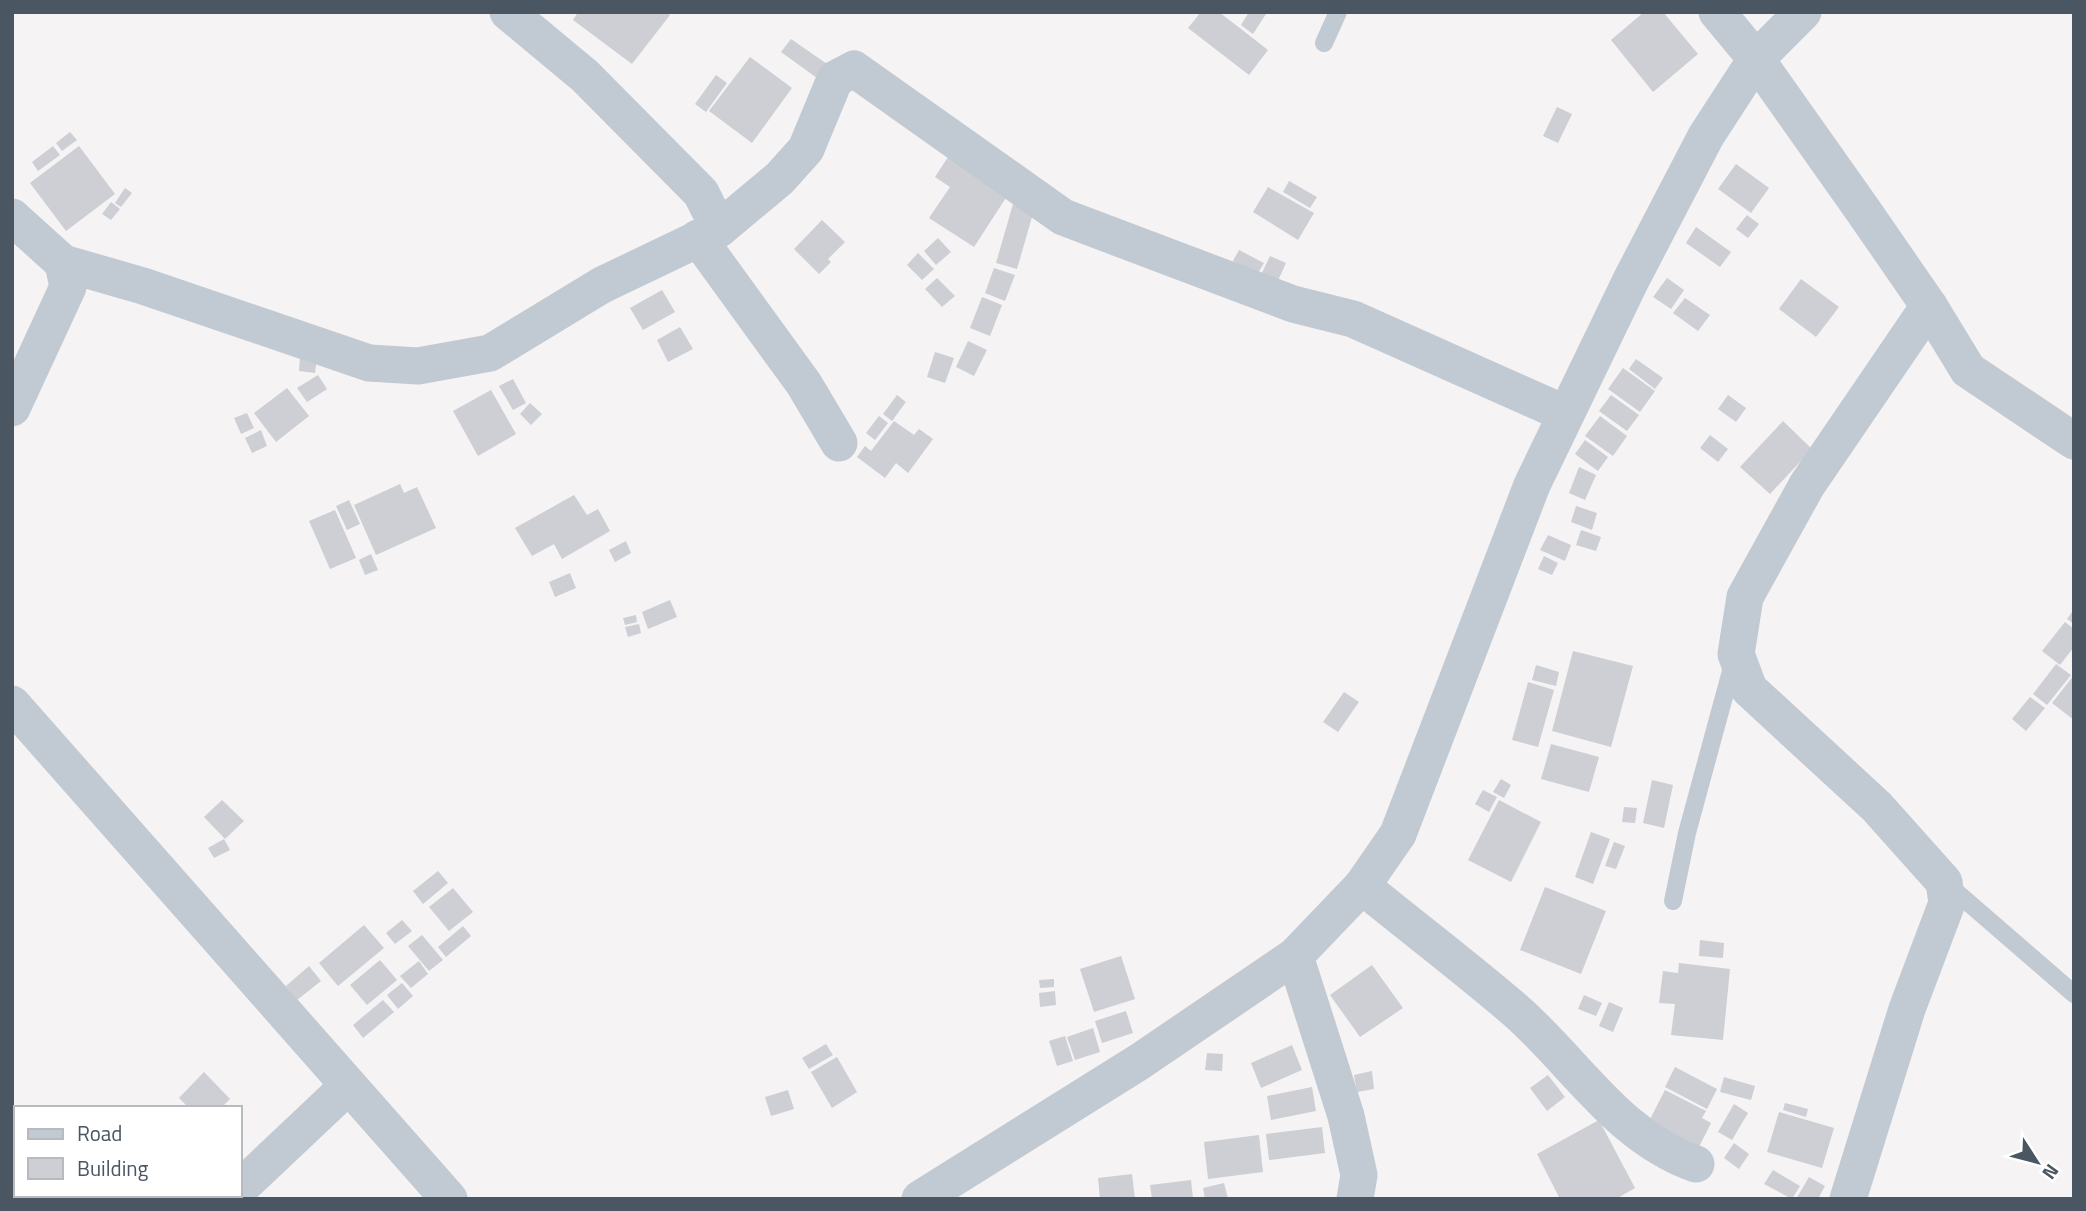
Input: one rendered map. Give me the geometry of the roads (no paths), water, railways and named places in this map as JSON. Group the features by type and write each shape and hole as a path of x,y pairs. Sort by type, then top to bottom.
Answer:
{"street":[{"path":"508,12 584,76 701,193 709,234 839,443"},
{"path":"1717,12 1756,59 1929,306 1968,370 2074,441"},
{"path":"920,1199 1139,1062 1295,956 1362,886 1398,834 1532,485 1706,136 1756,59 1803,12"},
{"path":"12,217 63,263 143,286 369,363 418,366 491,353 603,285 709,234 780,178 806,149 835,79 854,69 1063,217 1293,304 1353,319 1566,414"},
{"path":"12,408 68,287 63,263"},
{"path":"1848,1199 1907,1009 1947,903 1944,882 1877,807 1749,689 1736,653 1745,597 1807,485 1929,306"},
{"path":"12,704 449,1199"},
{"path":"1362,886 1516,1011 1610,1109 1648,1140 1676,1157 1696,1164"},
{"path":"1295,956 1346,1116 1359,1175 1355,1199"},
{"path":"242,1186 348,1086"}],"lane":[{"path":"1324,43 1338,12"},
{"path":"1673,901 1687,833 1736,653"},
{"path":"1944,882 2074,993"}]}
